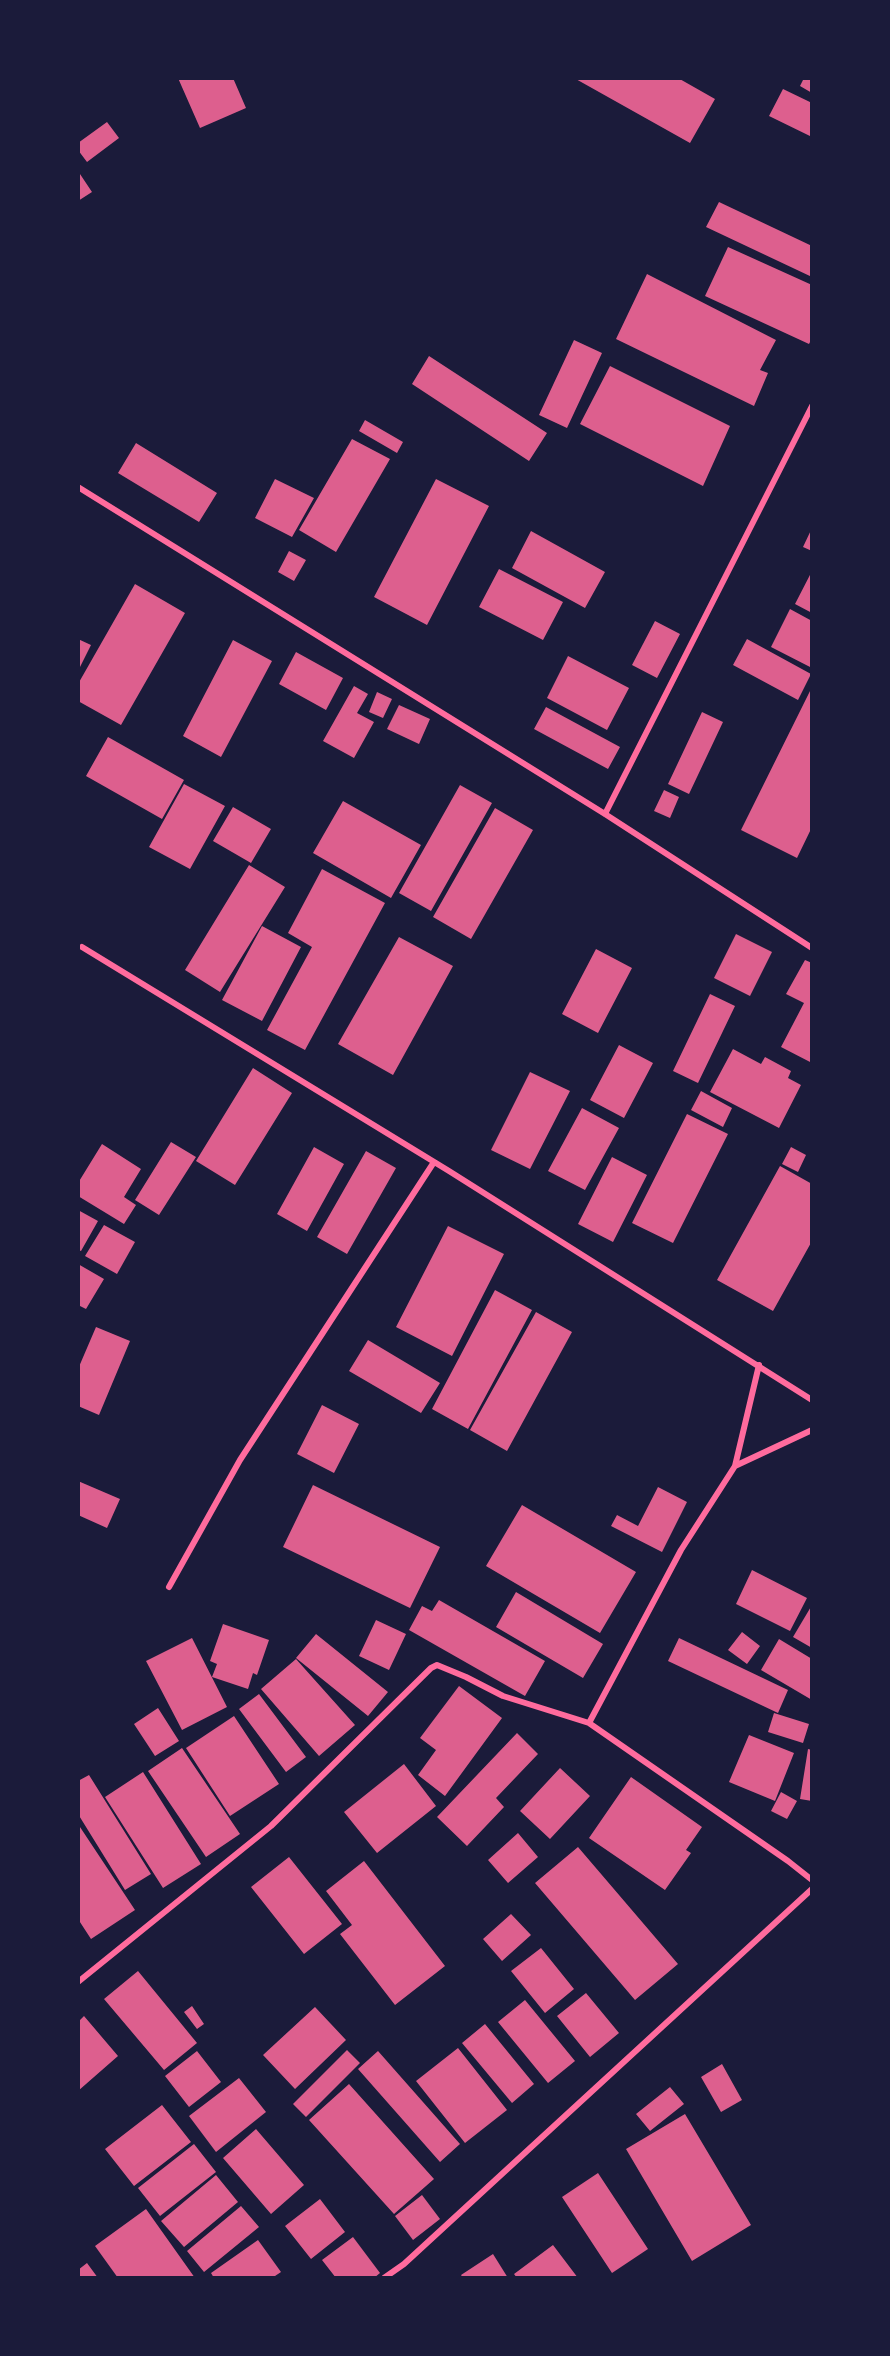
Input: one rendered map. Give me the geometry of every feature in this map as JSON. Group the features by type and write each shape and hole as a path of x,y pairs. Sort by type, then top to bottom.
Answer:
{"street":[{"path":"605,814 812,406"},
{"path":"78,487 605,814 812,948"},
{"path":"79,948 434,1162 812,1400"},
{"path":"169,1587 240,1460 434,1162"},
{"path":"589,1723 681,1550 735,1466 759,1365"},
{"path":"735,1466 812,1430"},
{"path":"78,1982 270,1826 431,1668 437,1665 503,1696 589,1723 812,1880"},
{"path":"384,2278 413,2256 812,1889"}],"building":[{"path":"178,78 233,78 246,108 200,128"},
{"path":"574,78 678,78 715,99 690,143"},
{"path":"804,78 812,78 812,93 800,86"},
{"path":"783,89 812,103 812,137 769,116"},
{"path":"107,122 119,138 87,162 78,150 78,143"},
{"path":"78,171 92,192 78,201"},
{"path":"719,202 812,246 812,277 706,227"},
{"path":"728,247 812,285 812,338 809,344 705,296"},
{"path":"647,274 776,340 760,370 768,373 754,406 616,339"},
{"path":"574,340 602,353 567,428 539,415"},
{"path":"429,356 547,433 529,461 412,384"},
{"path":"610,366 730,426 703,486 580,424"},
{"path":"365,420 403,442 397,453 359,431"},
{"path":"352,439 390,459 336,552 299,530"},
{"path":"136,443 217,493 199,522 118,473"},
{"path":"275,479 314,498 292,537 255,518"},
{"path":"436,479 489,506 427,625 374,597"},
{"path":"812,528 812,551 803,547"},
{"path":"531,531 605,572 585,608 512,568"},
{"path":"289,551 306,560 294,581 278,572"},
{"path":"499,569 563,602 543,640 479,607"},
{"path":"812,571 812,613 795,604"},
{"path":"135,584 185,613 121,725 78,701 78,684"},
{"path":"790,609 812,621 812,668 771,647"},
{"path":"655,621 680,634 657,678 632,665"},
{"path":"78,639 91,645 78,671"},
{"path":"747,639 811,674 798,700 733,665"},
{"path":"233,640 272,661 221,757 183,736"},
{"path":"296,652 343,678 326,710 279,684"},
{"path":"568,656 629,688 607,730 547,698"},
{"path":"354,686 368,694 357,713 374,722 354,758 323,741"},
{"path":"812,687 812,827 797,858 741,830"},
{"path":"377,692 392,699 383,718 369,712"},
{"path":"399,705 430,719 419,744 387,729"},
{"path":"546,707 620,747 608,769 534,729"},
{"path":"702,712 723,722 689,794 668,784"},
{"path":"108,737 184,780 162,819 86,776"},
{"path":"184,784 225,806 190,869 149,847"},
{"path":"460,785 492,803 431,911 399,893"},
{"path":"664,790 679,797 670,818 654,811"},
{"path":"343,801 421,845 391,898 313,853"},
{"path":"233,807 271,829 251,863 213,841"},
{"path":"495,808 533,830 471,939 433,917"},
{"path":"249,865 285,887 220,992 185,970"},
{"path":"322,869 385,903 305,1050 267,1030 312,947 288,933"},
{"path":"262,926 301,947 262,1021 222,1000"},
{"path":"736,934 772,952 750,996 714,978"},
{"path":"399,937 453,966 393,1075 338,1044"},
{"path":"596,949 632,968 598,1033 562,1014"},
{"path":"805,960 812,963 812,1063 781,1047 804,1003 786,994"},
{"path":"710,994 735,1006 698,1083 673,1071"},
{"path":"619,1045 653,1063 624,1118 590,1100"},
{"path":"733,1049 761,1064 765,1057 791,1071 788,1078 801,1085 779,1128 710,1092"},
{"path":"253,1068 292,1093 235,1185 196,1161"},
{"path":"530,1072 570,1091 530,1169 491,1150"},
{"path":"701,1091 732,1108 723,1127 691,1110"},
{"path":"582,1108 619,1128 585,1190 548,1171"},
{"path":"687,1114 728,1134 673,1243 632,1223"},
{"path":"171,1142 196,1157 159,1215 135,1200"},
{"path":"102,1144 141,1169 124,1197 136,1205 124,1224 78,1196 78,1183"},
{"path":"314,1147 344,1164 307,1231 277,1214"},
{"path":"791,1147 806,1155 798,1172 782,1164"},
{"path":"366,1151 396,1168 347,1254 317,1237"},
{"path":"612,1157 647,1175 613,1242 578,1224"},
{"path":"780,1166 812,1184 812,1241 773,1311 717,1280"},
{"path":"78,1210 98,1221 81,1251 78,1250"},
{"path":"104,1225 135,1242 117,1274 85,1256"},
{"path":"448,1226 504,1254 452,1356 396,1327"},
{"path":"78,1264 104,1279 86,1309 78,1305"},
{"path":"495,1290 532,1310 468,1429 432,1409"},
{"path":"536,1312 572,1332 507,1451 470,1430"},
{"path":"96,1327 130,1341 99,1415 78,1406 78,1369"},
{"path":"368,1340 440,1383 421,1413 349,1371"},
{"path":"322,1405 359,1424 334,1473 297,1454"},
{"path":"78,1481 120,1499 107,1528 78,1515"},
{"path":"313,1485 440,1547 410,1608 283,1547"},
{"path":"658,1487 687,1502 662,1552 611,1526 617,1515 638,1526"},
{"path":"522,1505 636,1572 600,1633 486,1566"},
{"path":"752,1570 807,1598 790,1631 736,1604"},
{"path":"516,1592 603,1644 583,1678 496,1627"},
{"path":"439,1600 545,1661 525,1696 409,1630 422,1606 432,1611"},
{"path":"812,1605 812,1648 793,1637"},
{"path":"376,1620 406,1634 389,1670 359,1656"},
{"path":"223,1624 269,1640 257,1675 253,1673 248,1689 212,1677 217,1664 210,1661"},
{"path":"742,1632 760,1646 747,1664 728,1650"},
{"path":"316,1634 388,1692 368,1716 296,1658"},
{"path":"192,1638 227,1707 182,1730 146,1661"},
{"path":"679,1638 788,1690 778,1713 668,1661"},
{"path":"779,1639 812,1659 812,1700 761,1670"},
{"path":"296,1659 355,1725 319,1756 261,1689"},
{"path":"459,1686 502,1718 445,1796 418,1775 436,1750 420,1738"},
{"path":"259,1694 306,1757 286,1772 239,1709"},
{"path":"158,1708 179,1741 155,1756 134,1724"},
{"path":"774,1713 809,1724 803,1743 768,1732"},
{"path":"234,1716 279,1784 230,1816 186,1748"},
{"path":"517,1733 538,1754 496,1798 504,1807 467,1846 437,1817"},
{"path":"749,1735 794,1753 775,1801 729,1782"},
{"path":"182,1748 240,1834 206,1857 148,1771"},
{"path":"808,1749 812,1750 812,1801 800,1799"},
{"path":"404,1764 436,1806 377,1853 344,1812"},
{"path":"560,1768 590,1796 550,1839 520,1811"},
{"path":"143,1772 201,1864 163,1888 105,1797"},
{"path":"89,1775 151,1874 125,1890 78,1814 78,1781"},
{"path":"631,1777 702,1827 686,1850 691,1853 665,1890 589,1838"},
{"path":"781,1792 797,1801 787,1819 771,1811"},
{"path":"78,1824 135,1910 91,1939 78,1919"},
{"path":"518,1833 538,1857 508,1883 488,1860"},
{"path":"578,1847 678,1964 635,2000 535,1883"},
{"path":"289,1857 342,1924 304,1954 251,1887"},
{"path":"364,1861 445,1966 395,2005 340,1934 352,1925 326,1891"},
{"path":"511,1914 531,1935 502,1961 483,1939"},
{"path":"541,1948 574,1989 545,2013 511,1971"},
{"path":"138,1971 197,2043 164,2070 104,1999"},
{"path":"586,1993 619,2033 590,2057 557,2016"},
{"path":"525,2000 575,2061 548,2083 498,2022"},
{"path":"192,2006 204,2024 197,2029 184,2012"},
{"path":"315,2007 346,2040 295,2089 263,2055"},
{"path":"84,2016 118,2056 78,2091 78,2022"},
{"path":"485,2024 534,2084 512,2103 462,2043"},
{"path":"458,2048 507,2110 465,2143 416,2081"},
{"path":"347,2050 360,2063 306,2117 293,2104"},
{"path":"197,2051 221,2082 189,2107 165,2076"},
{"path":"378,2051 460,2144 440,2162 358,2069"},
{"path":"722,2064 742,2100 721,2112 701,2077"},
{"path":"239,2078 266,2112 216,2152 189,2116"},
{"path":"349,2084 434,2179 394,2214 309,2120"},
{"path":"670,2087 684,2104 650,2131 636,2114"},
{"path":"162,2105 191,2142 134,2186 105,2149"},
{"path":"685,2114 751,2225 692,2261 626,2149"},
{"path":"256,2129 304,2185 271,2214 223,2158"},
{"path":"194,2144 216,2172 160,2216 138,2188"},
{"path":"598,2173 648,2249 612,2273 562,2197"},
{"path":"216,2175 238,2202 184,2247 161,2221"},
{"path":"422,2195 440,2219 413,2240 395,2216"},
{"path":"320,2199 345,2232 311,2259 285,2226"},
{"path":"241,2206 259,2227 204,2272 187,2251"},
{"path":"146,2209 195,2278 118,2278 95,2246"},
{"path":"353,2237 380,2273 374,2278 336,2278 322,2260"},
{"path":"258,2240 281,2272 272,2278 214,2278 211,2273"},
{"path":"553,2245 578,2278 517,2278 514,2274"},
{"path":"493,2254 508,2278 463,2278 461,2275"},
{"path":"87,2263 98,2278 78,2278 78,2270"}]}
